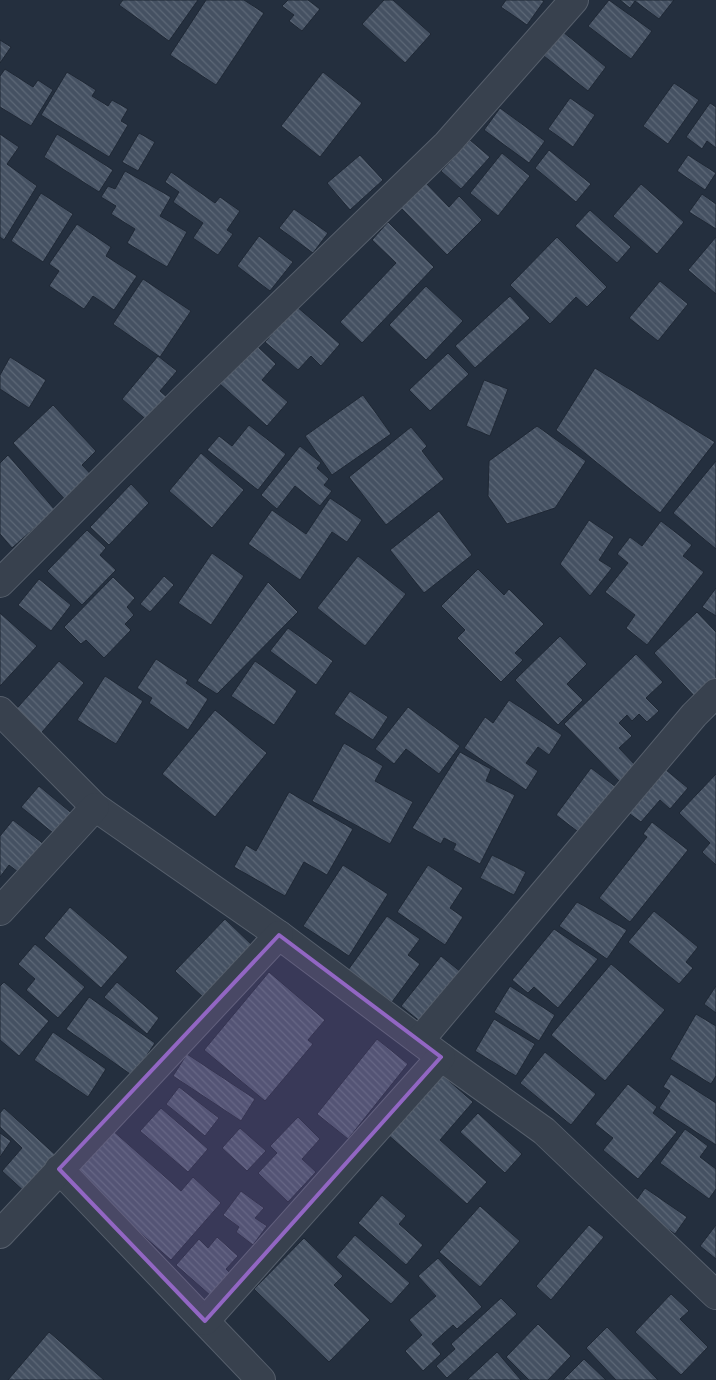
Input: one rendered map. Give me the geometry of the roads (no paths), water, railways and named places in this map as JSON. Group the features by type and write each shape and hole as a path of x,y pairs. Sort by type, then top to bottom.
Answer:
{"street":[{"path":"0,583 184,399 447,144 574,0"},
{"path":"420,1040 694,715 716,693"},
{"path":"0,710 95,807 278,935 441,1057 544,1131 716,1295"},
{"path":"0,911 95,807"},
{"path":"0,1234 278,935"},
{"path":"205,1321 441,1057"},
{"path":"59,1169 261,1380"}]}
